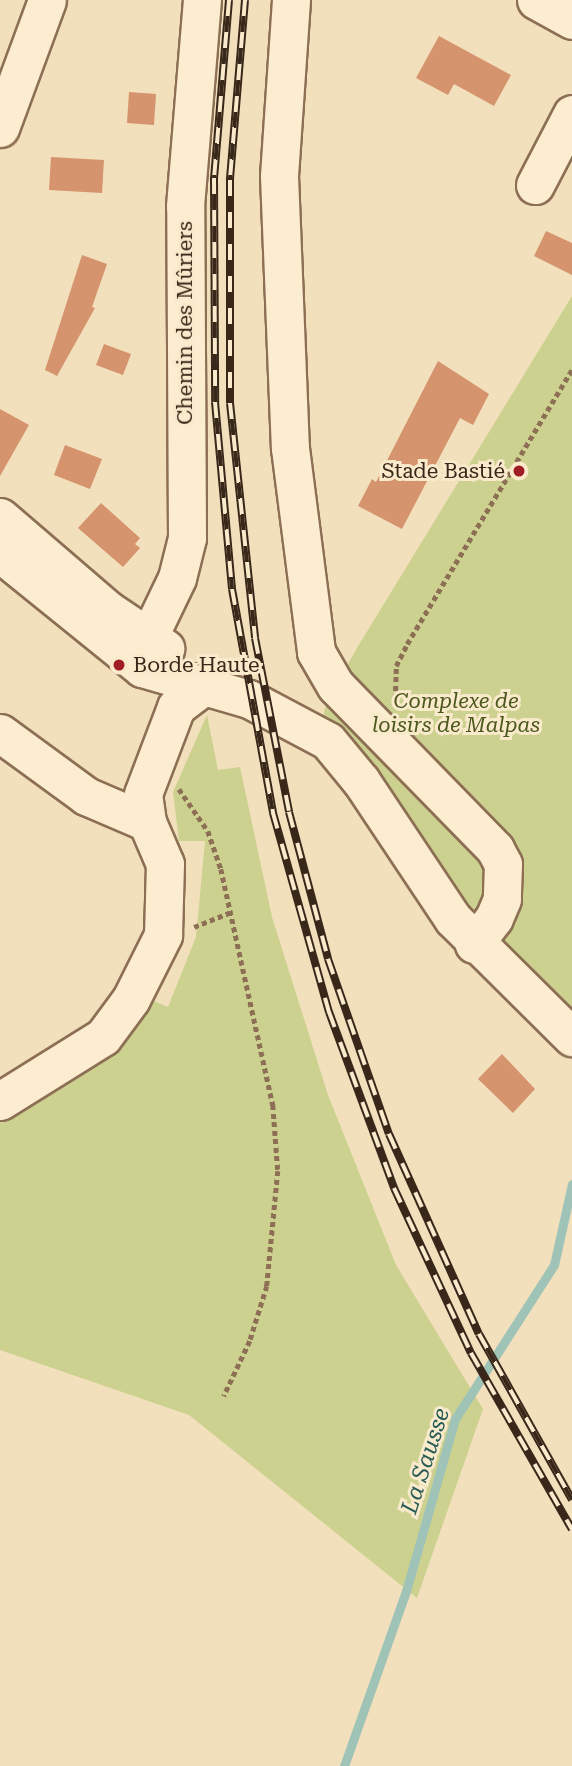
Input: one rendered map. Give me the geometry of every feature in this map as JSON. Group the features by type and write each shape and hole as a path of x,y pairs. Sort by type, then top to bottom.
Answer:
{"street":[{"path":"0,128 47,0"},
{"name":"Chemin des Mûriers","path":"146,822 143,794 181,674 153,628 177,578 187,538 182,326 185,206 202,0"},
{"path":"291,0 279,176 281,230 290,448 316,652 336,686 495,849 503,864 502,899 494,918 474,944"},
{"path":"536,0 572,20"},
{"path":"535,185 572,114"},
{"path":"0,527 124,657 181,674 304,725 338,751 361,780 426,884 474,944 572,1037"},
{"path":"0,733 86,796 146,822 165,864 163,935 131,999 103,1037 0,1101"}],"path":[{"path":"396,705 392,685 402,655 572,369"},
{"path":"176,785 208,831 221,869 274,1118 278,1171 267,1286 250,1341 225,1396"}],"green space":[{"name":"Complexe de loisirs de Malpas","path":"572,296 572,1036 318,734 328,698"},
{"path":"207,715 218,770 240,767 272,917 328,1095 396,1265 483,1409 417,1598 189,1415 0,1350 0,1120 113,1047 149,999 168,1007 196,937 205,841 179,841 173,792"}],"building":[{"path":"439,36 511,75 494,106 454,84 448,95 416,78"},
{"path":"129,92 156,94 154,125 127,123"},
{"path":"51,157 104,160 102,193 49,190"},
{"path":"546,231 572,243 572,275 534,256"},
{"path":"82,255 107,264 92,307 95,308 57,376 45,370"},
{"path":"104,344 131,354 123,375 96,365"},
{"path":"438,361 489,394 473,425 460,418 402,529 358,506 372,479 376,482"},
{"path":"0,409 29,425 0,476"},
{"path":"65,445 102,459 90,489 54,475"},
{"path":"101,503 140,538 135,544 140,548 123,567 78,528"},
{"path":"502,1054 535,1089 513,1113 478,1079"}],"waterway":[{"name":"La Sausse","path":"344,1766 406,1591 455,1419 554,1265 572,1184"}],"railway":[{"path":"229,0 214,178 215,402 232,589 273,813 329,1012 394,1188 471,1353 572,1529"},
{"path":"245,0 230,180 230,403 255,638 289,812 328,959 389,1134 479,1334 572,1500"}],"place":[{"name":"Stade Bastié","path":"519,471"},
{"name":"Borde Haute","path":"119,665"}]}
